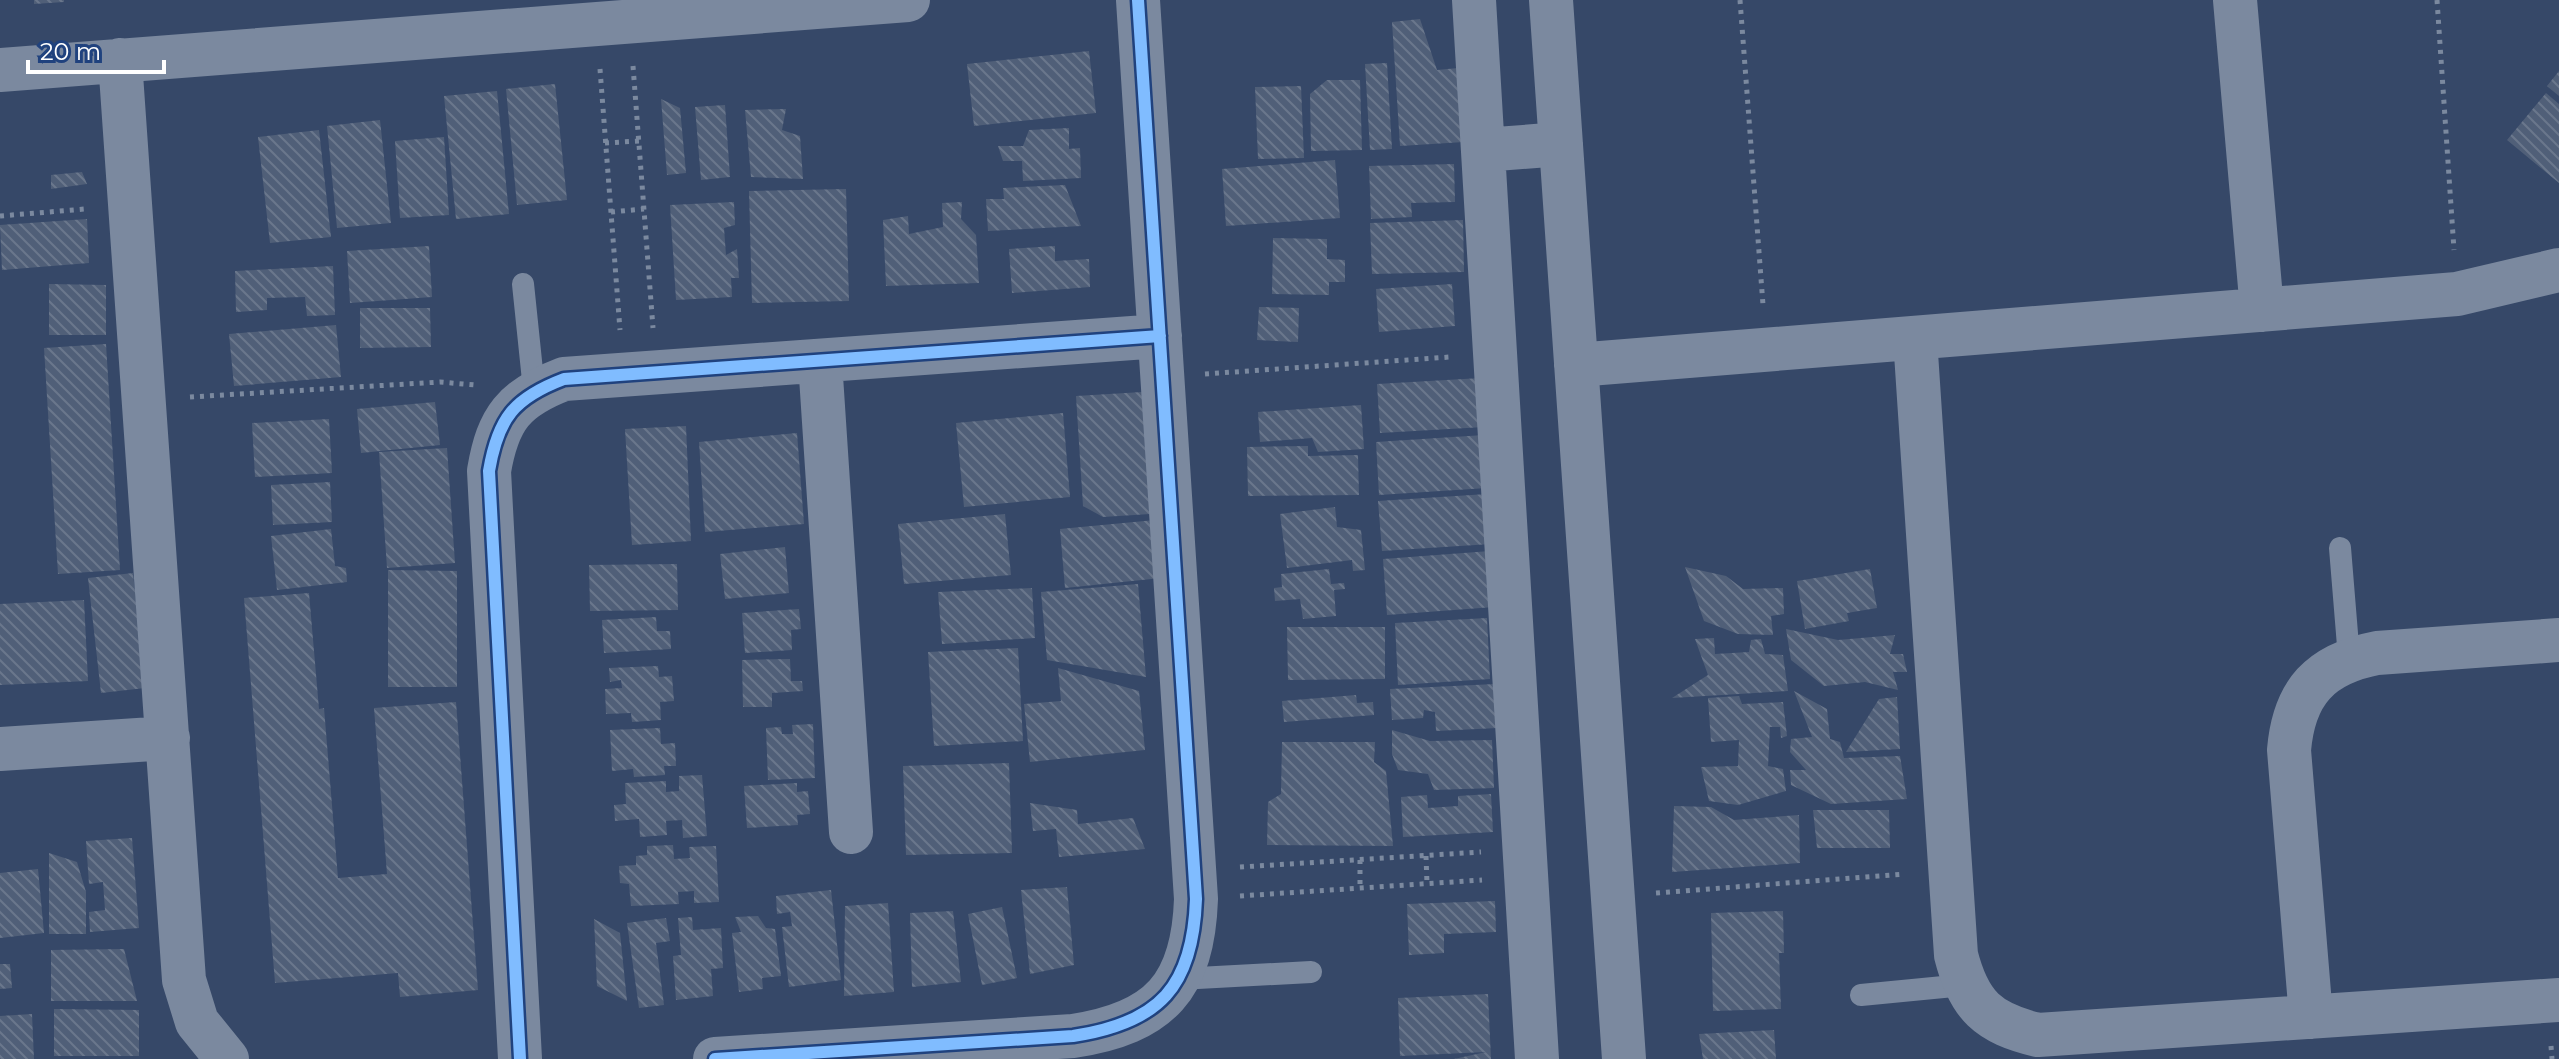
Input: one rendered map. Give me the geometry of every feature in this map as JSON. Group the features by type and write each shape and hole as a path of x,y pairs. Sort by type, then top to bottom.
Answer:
{"street":[{"path":"0,70 613,23 808,4 908,0"},
{"path":"715,1059 1114,1030 1151,1010 1179,979 1194,941 1195,884 1138,0"},
{"path":"1474,0 1537,1059"},
{"path":"1551,0 1624,1059"},
{"path":"2235,0 2262,310"},
{"path":"120,60 184,980 197,1022 227,1059"},
{"path":"1483,150 1561,144"},
{"path":"1576,365 2457,294 2559,270"},
{"path":"1915,338 1956,955 1964,985 1982,1011 2008,1028 2038,1035 2559,1000"},
{"path":"520,1059 489,471 494,439 522,401 564,379 820,361 1161,356"},
{"path":"820,361 851,832"},
{"path":"2311,1017 2289,750 2292,721 2304,695 2323,673 2349,658 2377,653 2559,640"},
{"path":"0,749 168,738"}],"lane":[{"path":"522,401 523,284"},
{"path":"2340,548 2349,658"},
{"path":"1179,979 1311,972"},
{"path":"1861,995 1964,985"}],"path":[{"path":"1740,0 1766,350"},
{"path":"2437,0 2457,294"},
{"path":"613,23 639,141 644,209 640,374"},
{"path":"613,23 605,143 611,212 640,374"},
{"path":"605,143 639,141"},
{"path":"0,216 130,206"},
{"path":"611,212 644,209"},
{"path":"1161,356 1495,354"},
{"path":"144,400 463,382 481,386 498,397 522,401"},
{"path":"1426,856 1427,884"},
{"path":"1195,884 1360,860 1426,856 1526,863"},
{"path":"1360,860 1360,888"},
{"path":"1195,884 1360,888 1427,884 1526,863"},
{"path":"1613,896 1950,871"}],"building":[{"path":"34,0 64,0 64,2 34,4"},
{"path":"1420,19 1437,70 1458,68 1464,142 1400,146 1392,22"},
{"path":"1089,51 1096,113 974,126 967,64"},
{"path":"1387,63 1392,149 1370,150 1365,64"},
{"path":"2559,71 2559,96 2547,86"},
{"path":"1327,80 1360,80 1362,150 1311,151 1310,94"},
{"path":"555,84 567,200 517,205 506,89"},
{"path":"1301,86 1304,158 1258,159 1255,87"},
{"path":"497,91 509,214 456,219 444,96"},
{"path":"2546,93 2559,104 2559,183 2507,140"},
{"path":"661,99 680,108 686,173 667,175"},
{"path":"725,105 730,177 701,180 695,107"},
{"path":"786,109 782,130 800,136 803,179 751,177 745,110"},
{"path":"380,120 391,223 337,228 327,126"},
{"path":"1069,128 1069,149 1080,148 1081,178 1023,181 1022,161 1003,161 998,146 1023,146 1029,130"},
{"path":"319,130 331,237 270,243 258,137"},
{"path":"444,137 449,215 400,218 395,141"},
{"path":"1335,160 1340,218 1226,226 1222,169"},
{"path":"1454,164 1455,202 1411,203 1412,217 1371,219 1369,166"},
{"path":"82,172 87,184 51,189 51,175"},
{"path":"1065,185 1081,226 988,231 986,199 1004,199 1003,188"},
{"path":"846,189 849,301 752,303 749,191"},
{"path":"734,202 735,225 724,228 726,255 737,249 739,278 731,278 732,297 676,300 670,205"},
{"path":"962,202 961,219 976,235 979,283 886,286 883,220 908,216 909,234 943,227 942,203"},
{"path":"87,219 89,263 2,270 0,225"},
{"path":"1463,220 1464,272 1372,274 1370,223"},
{"path":"1273,238 1327,239 1327,259 1345,260 1345,282 1329,282 1329,295 1272,294"},
{"path":"429,246 432,297 350,303 347,251"},
{"path":"1055,246 1055,261 1089,259 1090,287 1012,293 1009,249"},
{"path":"333,266 335,315 307,316 305,297 267,298 267,310 236,312 235,271"},
{"path":"49,284 106,285 106,335 49,335"},
{"path":"1452,284 1455,326 1379,332 1376,289"},
{"path":"1259,307 1299,308 1298,342 1257,340"},
{"path":"360,308 430,308 431,347 360,348"},
{"path":"336,325 341,377 234,386 229,334"},
{"path":"106,344 120,570 58,574 44,348"},
{"path":"1481,378 1484,427 1380,433 1377,384"},
{"path":"1142,392 1150,514 1103,517 1083,506 1076,396"},
{"path":"435,402 440,445 361,453 357,409"},
{"path":"1361,405 1364,449 1318,452 1312,438 1260,442 1258,412"},
{"path":"1063,413 1070,497 964,507 956,423"},
{"path":"329,419 332,473 255,477 252,423"},
{"path":"686,426 691,541 632,545 625,429"},
{"path":"797,433 804,524 705,532 699,442"},
{"path":"1484,435 1487,488 1379,495 1376,442"},
{"path":"1308,446 1308,456 1358,455 1359,495 1248,496 1247,447"},
{"path":"447,448 455,563 387,568 379,452"},
{"path":"330,482 332,522 273,525 271,485"},
{"path":"1487,494 1491,544 1382,551 1378,501"},
{"path":"1335,507 1337,527 1361,530 1365,570 1353,571 1352,560 1287,568 1280,514"},
{"path":"1005,514 1011,575 904,584 898,524"},
{"path":"1155,520 1161,578 1065,588 1060,529"},
{"path":"331,529 335,566 346,568 347,582 277,590 271,536"},
{"path":"785,547 789,593 725,599 720,554"},
{"path":"1490,551 1494,607 1387,615 1383,559"},
{"path":"677,564 678,610 590,611 589,565"},
{"path":"1685,567 1726,576 1743,589 1783,588 1784,614 1771,616 1773,635 1738,634 1704,621"},
{"path":"1329,569 1331,584 1344,583 1345,589 1334,590 1336,616 1303,619 1300,599 1275,601 1274,588 1282,587 1281,574"},
{"path":"1870,569 1877,608 1847,613 1849,621 1805,629 1797,581"},
{"path":"388,570 457,571 457,687 388,687"},
{"path":"133,573 145,688 101,693 88,578"},
{"path":"1138,584 1146,677 1047,660 1041,592"},
{"path":"1032,588 1035,638 942,644 938,592"},
{"path":"309,593 319,709 324,708 338,878 387,874 374,708 456,702 478,990 400,997 398,973 275,983 244,598"},
{"path":"84,600 88,681 0,685 0,604"},
{"path":"799,609 801,629 791,630 792,650 745,653 742,613"},
{"path":"656,617 657,631 670,631 671,649 604,653 602,620"},
{"path":"1487,618 1490,679 1398,685 1395,623"},
{"path":"1287,627 1385,627 1385,679 1288,680"},
{"path":"1786,629 1838,640 1895,635 1890,654 1903,654 1907,672 1893,672 1898,690 1865,682 1824,686 1791,660"},
{"path":"1714,638 1715,654 1749,652 1751,640 1761,639 1765,654 1783,655 1788,691 1672,698 1708,675 1695,639"},
{"path":"1018,648 1023,741 934,746 928,652"},
{"path":"790,659 791,681 802,681 803,691 772,693 772,707 743,707 742,660"},
{"path":"658,666 659,677 672,676 674,701 660,702 661,720 632,722 631,713 606,714 605,689 622,688 621,680 610,682 609,668"},
{"path":"1058,668 1139,691 1145,750 1030,762 1024,704 1061,701"},
{"path":"1495,684 1498,728 1436,731 1435,712 1424,710 1423,718 1392,720 1390,689"},
{"path":"1794,691 1827,709 1830,739 1840,742 1844,758 1900,756 1907,799 1831,804 1791,785 1790,770 1806,770 1790,752 1791,739 1812,737"},
{"path":"1356,695 1357,703 1373,702 1374,715 1284,722 1282,701"},
{"path":"1739,696 1742,704 1783,702 1787,736 1781,738 1780,727 1770,727 1768,766 1783,769 1786,791 1738,805 1709,801 1701,767 1738,766 1739,740 1711,742 1708,698"},
{"path":"1897,697 1900,749 1846,752 1879,699"},
{"path":"813,724 815,778 768,780 766,728 781,727 782,734 793,734 792,725"},
{"path":"660,728 661,744 675,743 676,766 664,766 665,775 634,777 633,769 612,771 610,730"},
{"path":"1392,730 1430,741 1492,740 1494,788 1434,790 1428,774 1398,770 1392,754"},
{"path":"1282,742 1375,742 1374,762 1386,771 1393,846 1267,845 1268,802 1281,794"},
{"path":"1009,763 1012,853 906,855 903,766"},
{"path":"702,775 707,836 683,838 682,820 666,821 667,835 640,837 639,819 615,821 614,805 626,804 625,783 666,781 666,792 679,791 679,776"},
{"path":"797,783 797,792 808,791 810,814 797,815 798,825 747,828 744,786"},
{"path":"1491,794 1493,832 1403,837 1401,797 1427,795 1428,808 1458,806 1458,796"},
{"path":"1030,803 1077,810 1078,824 1133,818 1145,849 1059,857 1056,829 1033,831"},
{"path":"1674,806 1711,807 1734,820 1799,815 1800,863 1672,872"},
{"path":"1813,810 1889,810 1890,848 1817,848"},
{"path":"132,838 139,928 90,932 89,912 105,910 103,882 89,884 86,841"},
{"path":"673,845 674,859 690,858 689,847 716,846 719,902 694,903 694,891 678,892 679,904 631,906 629,884 620,883 619,866 636,865 636,856 647,855 647,846"},
{"path":"49,853 77,862 86,892 86,934 49,934"},
{"path":"38,869 44,933 0,938 0,873"},
{"path":"1067,887 1074,965 1030,974 1021,890"},
{"path":"831,890 841,980 789,987 782,927 792,926 790,912 777,914 776,896"},
{"path":"1495,901 1496,932 1444,934 1444,953 1409,955 1407,904"},
{"path":"888,903 894,992 844,996 845,906"},
{"path":"1002,907 1017,978 982,985 968,914"},
{"path":"953,911 961,982 912,987 910,913"},
{"path":"1783,911 1784,953 1779,953 1781,1009 1713,1011 1711,913"},
{"path":"758,916 766,928 775,929 781,976 762,978 763,989 739,992 732,933 741,932 735,917"},
{"path":"692,917 693,930 721,928 723,968 711,969 713,996 676,1000 673,956 681,955 678,918"},
{"path":"666,918 670,941 656,943 664,1005 639,1008 627,923"},
{"path":"594,919 620,933 627,1001 597,986"},
{"path":"124,949 137,1001 51,1001 51,950"},
{"path":"0,964 10,964 12,988 0,989"},
{"path":"1488,994 1491,1059 1454,1059 1486,1052 1400,1056 1398,998"},
{"path":"54,1009 139,1010 139,1056 54,1056"},
{"path":"32,1014 34,1059 0,1059 0,1016"},
{"path":"1774,1030 1776,1059 1703,1059 1699,1034"}],"cycle path":[{"path":"715,1059 1073,1036 1103,1030 1149,1010 1166,995 1179,977 1188,955 1196,899 1138,0"},
{"path":"520,1059 489,471 497,437 511,412 532,394 564,379 1160,336"}]}
